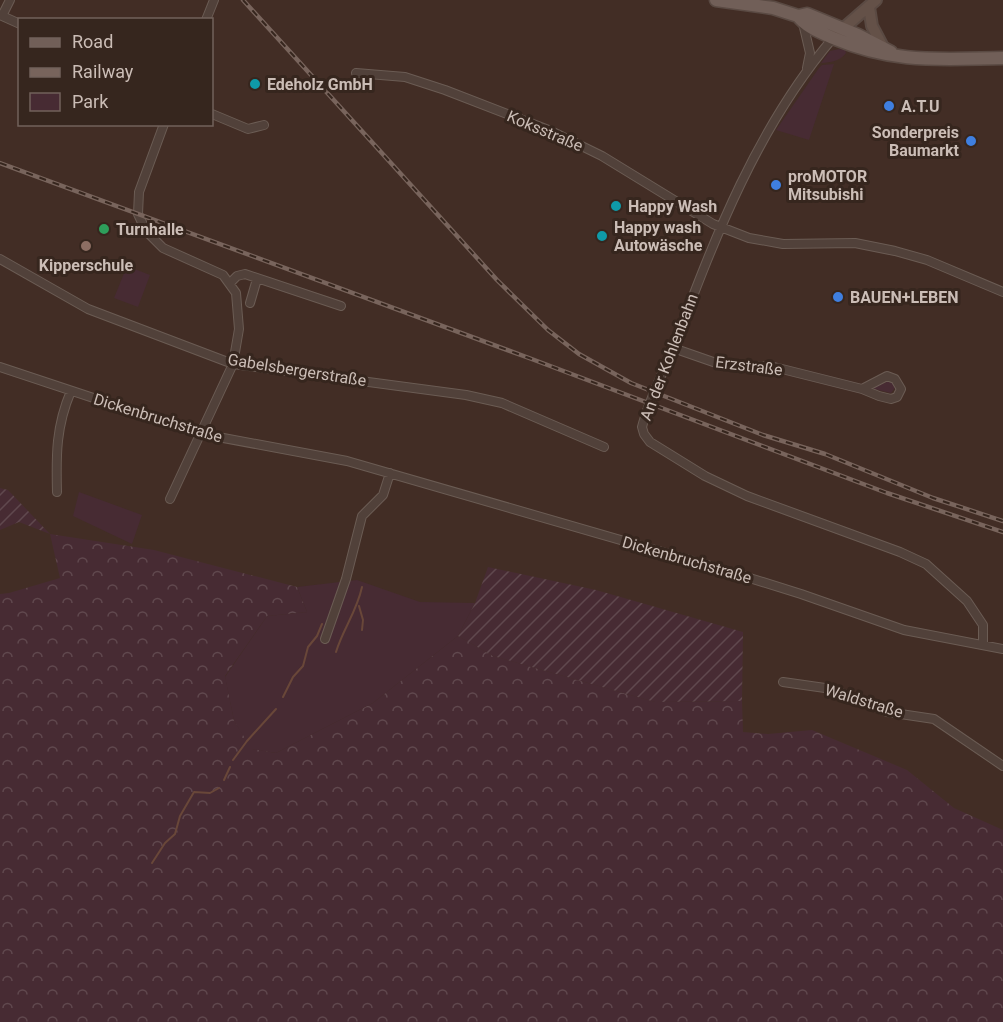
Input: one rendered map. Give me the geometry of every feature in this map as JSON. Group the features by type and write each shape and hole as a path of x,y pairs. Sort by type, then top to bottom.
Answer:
{"main road":[{"path":"716,0 772,4 833,38 872,52 944,60 1003,58"},
{"path":"833,38 873,3"},
{"path":"873,3 872,26 883,47"},
{"path":"801,19 807,14 883,47 897,56"}],"street":[{"path":"10,0 1,15 18,23"},
{"path":"207,18 214,0"},
{"path":"801,19 810,53 807,70"},
{"name":"An der Kohlenbahn","path":"833,38 778,112 752,160 721,227 642,427 650,442 705,476 747,496 900,552 926,564 967,601 983,626 983,645"},
{"name":"Koksstraße","path":"356,73 405,77 551,131 602,156 698,216 749,238 783,244 855,243 895,251 927,260 1003,292"},
{"path":"213,114 248,129 264,125"},
{"path":"163,126 139,192 138,214 146,231 163,248 223,275 236,293 239,329 233,364 170,499"},
{"name":"Gabelsbergerstraße","path":"0,260 88,309 233,364 466,394 502,403 604,447"},
{"path":"230,283 237,276 245,274 341,306"},
{"path":"250,303 257,279"},
{"name":"Erzstraße","path":"673,348 719,364 774,367 862,389 891,399 897,397 900,389 895,379 887,376 862,389"},
{"name":"Dickenbruchstraße","path":"0,367 202,434 307,453 390,473 789,590 904,630 1003,649"},
{"path":"57,492 57,435 62,411 71,391"},
{"path":"325,639 346,579 362,516 383,495 390,473"},
{"name":"Waldstraße","path":"783,682 832,689 887,712 934,719 1003,766"}],"green space":[{"path":"845,50 846,53 841,58 821,63 830,51"},
{"path":"834,64 809,140 776,130 819,68 822,65"},
{"path":"127,266 150,275 138,307 114,298"},
{"path":"889,381 895,388 891,393 874,389 875,387"},
{"path":"0,488 8,490 50,534 19,522 0,530"},
{"path":"79,492 142,515 132,544 73,516"},
{"path":"50,534 154,550 297,587 307,612 267,616 225,676 234,721 252,749 276,753 373,703 458,636 493,656 655,702 742,701 743,732 768,734 812,730 907,770 954,808 1003,830 1003,1022 0,1022 0,594 60,578"},
{"path":"488,567 596,590 743,632 742,701 655,702 493,656 458,636 475,603"},
{"path":"357,580 420,602 475,603 458,636 373,703 276,753 251,749 234,721 225,677 267,616 307,612 297,587"}],"waterway":[{"path":"336,652 362,587"},
{"path":"359,606 363,620 362,630"},
{"path":"283,697 293,677 303,666 308,647 317,636 322,624"},
{"path":"233,760 276,709"},
{"path":"224,780 230,767"},
{"path":"152,863 165,843 175,834 180,816 194,792 210,793 219,788"}],"railway":[{"path":"243,0 497,280 548,330 579,354 631,383 763,435 825,454 933,498 1003,521"},
{"path":"0,163 887,493 1003,532"}],"place":[{"name":"Edeholz GmbH","path":"255,84"},
{"name":"A.T.U","path":"889,106"},
{"name":"Sonderpreis Baumarkt","path":"971,141"},
{"name":"proMOTOR Mitsubishi","path":"776,185"},
{"name":"Happy Wash","path":"616,206"},
{"name":"Turnhalle","path":"104,229"},
{"name":"Happy wash Autowäsche","path":"602,236"},
{"name":"Kipperschule","path":"86,246"},
{"name":"BAUEN+LEBEN","path":"838,297"}]}
